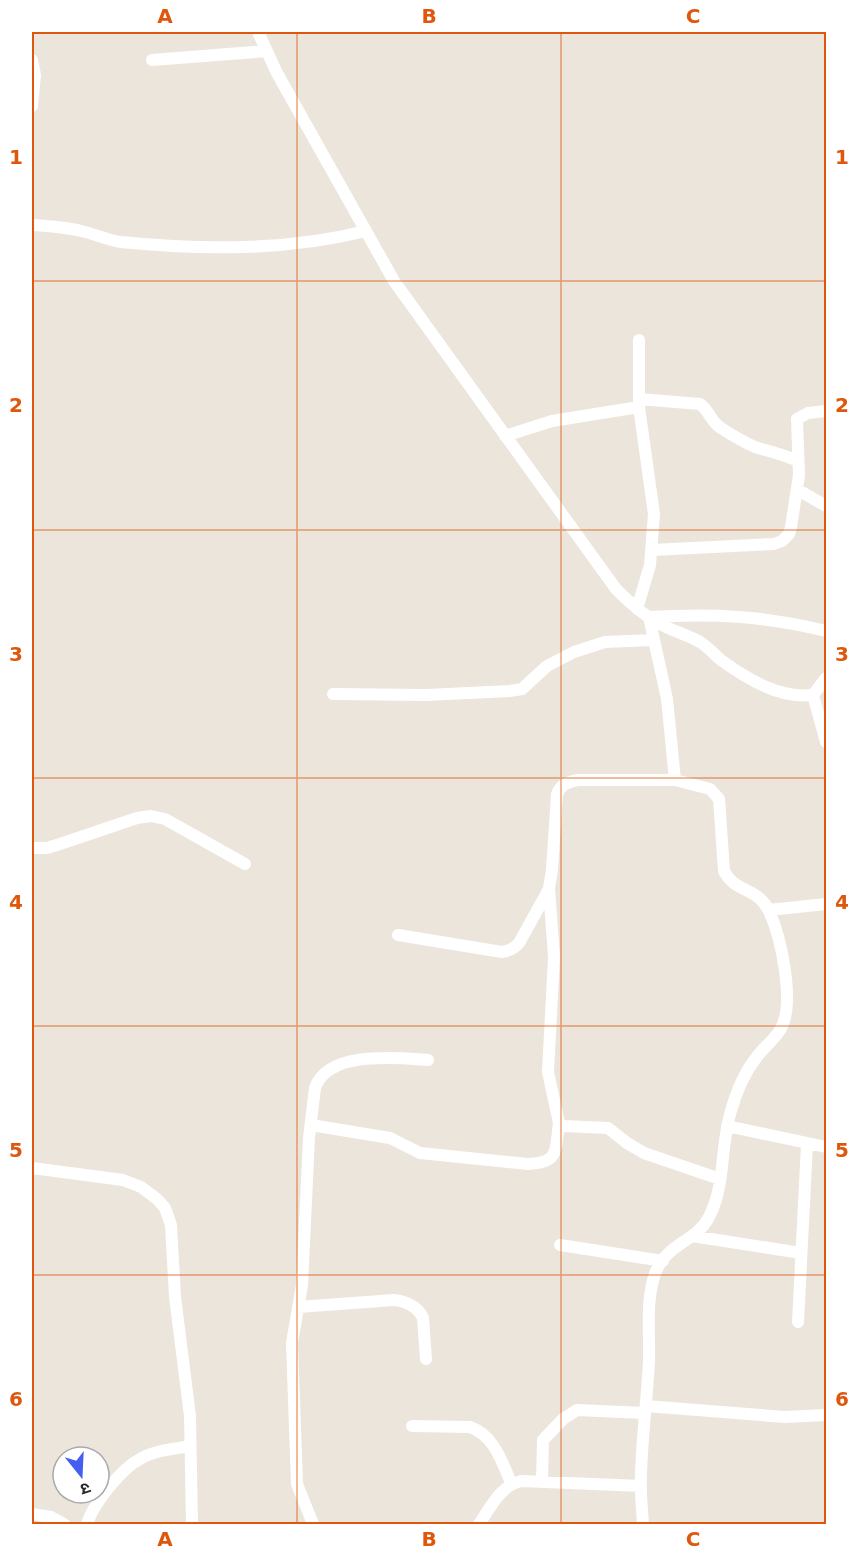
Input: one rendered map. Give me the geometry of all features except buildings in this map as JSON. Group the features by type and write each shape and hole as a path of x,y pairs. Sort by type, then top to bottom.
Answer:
{"street":[{"path":"258,32 277,73 394,281 616,589 649,617 703,644 738,673 756,682 785,694 800,697 813,695 826,678"},
{"path":"152,60 267,51"},
{"path":"32,60 35,75 32,106"},
{"path":"32,225 79,231 119,242 205,248 278,245 336,238 366,231"},
{"path":"637,609 648,575 652,550 653,502 639,403 639,340"},
{"path":"505,436 552,420 639,403 700,404 714,423 721,428 757,448 782,454 798,461"},
{"path":"652,550 774,544 782,541 789,534 798,490 798,419 808,413 826,411"},
{"path":"798,490 826,506"},
{"path":"649,617 722,614 790,622 826,631"},
{"path":"649,617 667,699 675,780"},
{"path":"333,694 426,695 522,689 547,666 574,652 605,642 653,640"},
{"path":"813,695 826,742"},
{"path":"310,1125 390,1138 420,1153 528,1164 542,1164 551,1158 555,1152 559,1123 548,1072 554,957 549,888 557,794 564,784 578,780 675,780 710,789 716,794 721,813 723,870 735,885 753,892 762,899 768,910 778,941 786,987 787,1011 780,1030 748,1069 730,1111 720,1179 710,1217 692,1236 672,1249 657,1271 650,1301 649,1359 641,1485 643,1524"},
{"path":"32,848 47,848 137,818 151,816 180,826 245,864"},
{"path":"398,935 502,952 508,951 519,943 549,888"},
{"path":"768,910 826,904"},
{"path":"313,1524 301,1496 296,1465 292,1343 304,1262 310,1125 315,1088 327,1070 360,1060 373,1058 428,1060"},
{"path":"559,1123 567,1127 608,1128 644,1153 720,1179"},
{"path":"728,1126 826,1147"},
{"path":"798,1322 807,1144"},
{"path":"32,1168 123,1180 141,1187 165,1208 171,1225 175,1297 190,1416 192,1524"},
{"path":"692,1236 801,1253"},
{"path":"561,1245 663,1261"},
{"path":"298,1307 394,1300 407,1303 421,1313 423,1318 426,1359"},
{"path":"542,1481 543,1440 571,1412 584,1409 785,1417 826,1415"},
{"path":"412,1425 470,1427 478,1430 493,1444 511,1483"},
{"path":"87,1524 99,1500 130,1465 150,1454 190,1446"},
{"path":"480,1524 504,1489 511,1483 542,1481 641,1485"},
{"path":"32,1514 51,1517 64,1524"}]}
